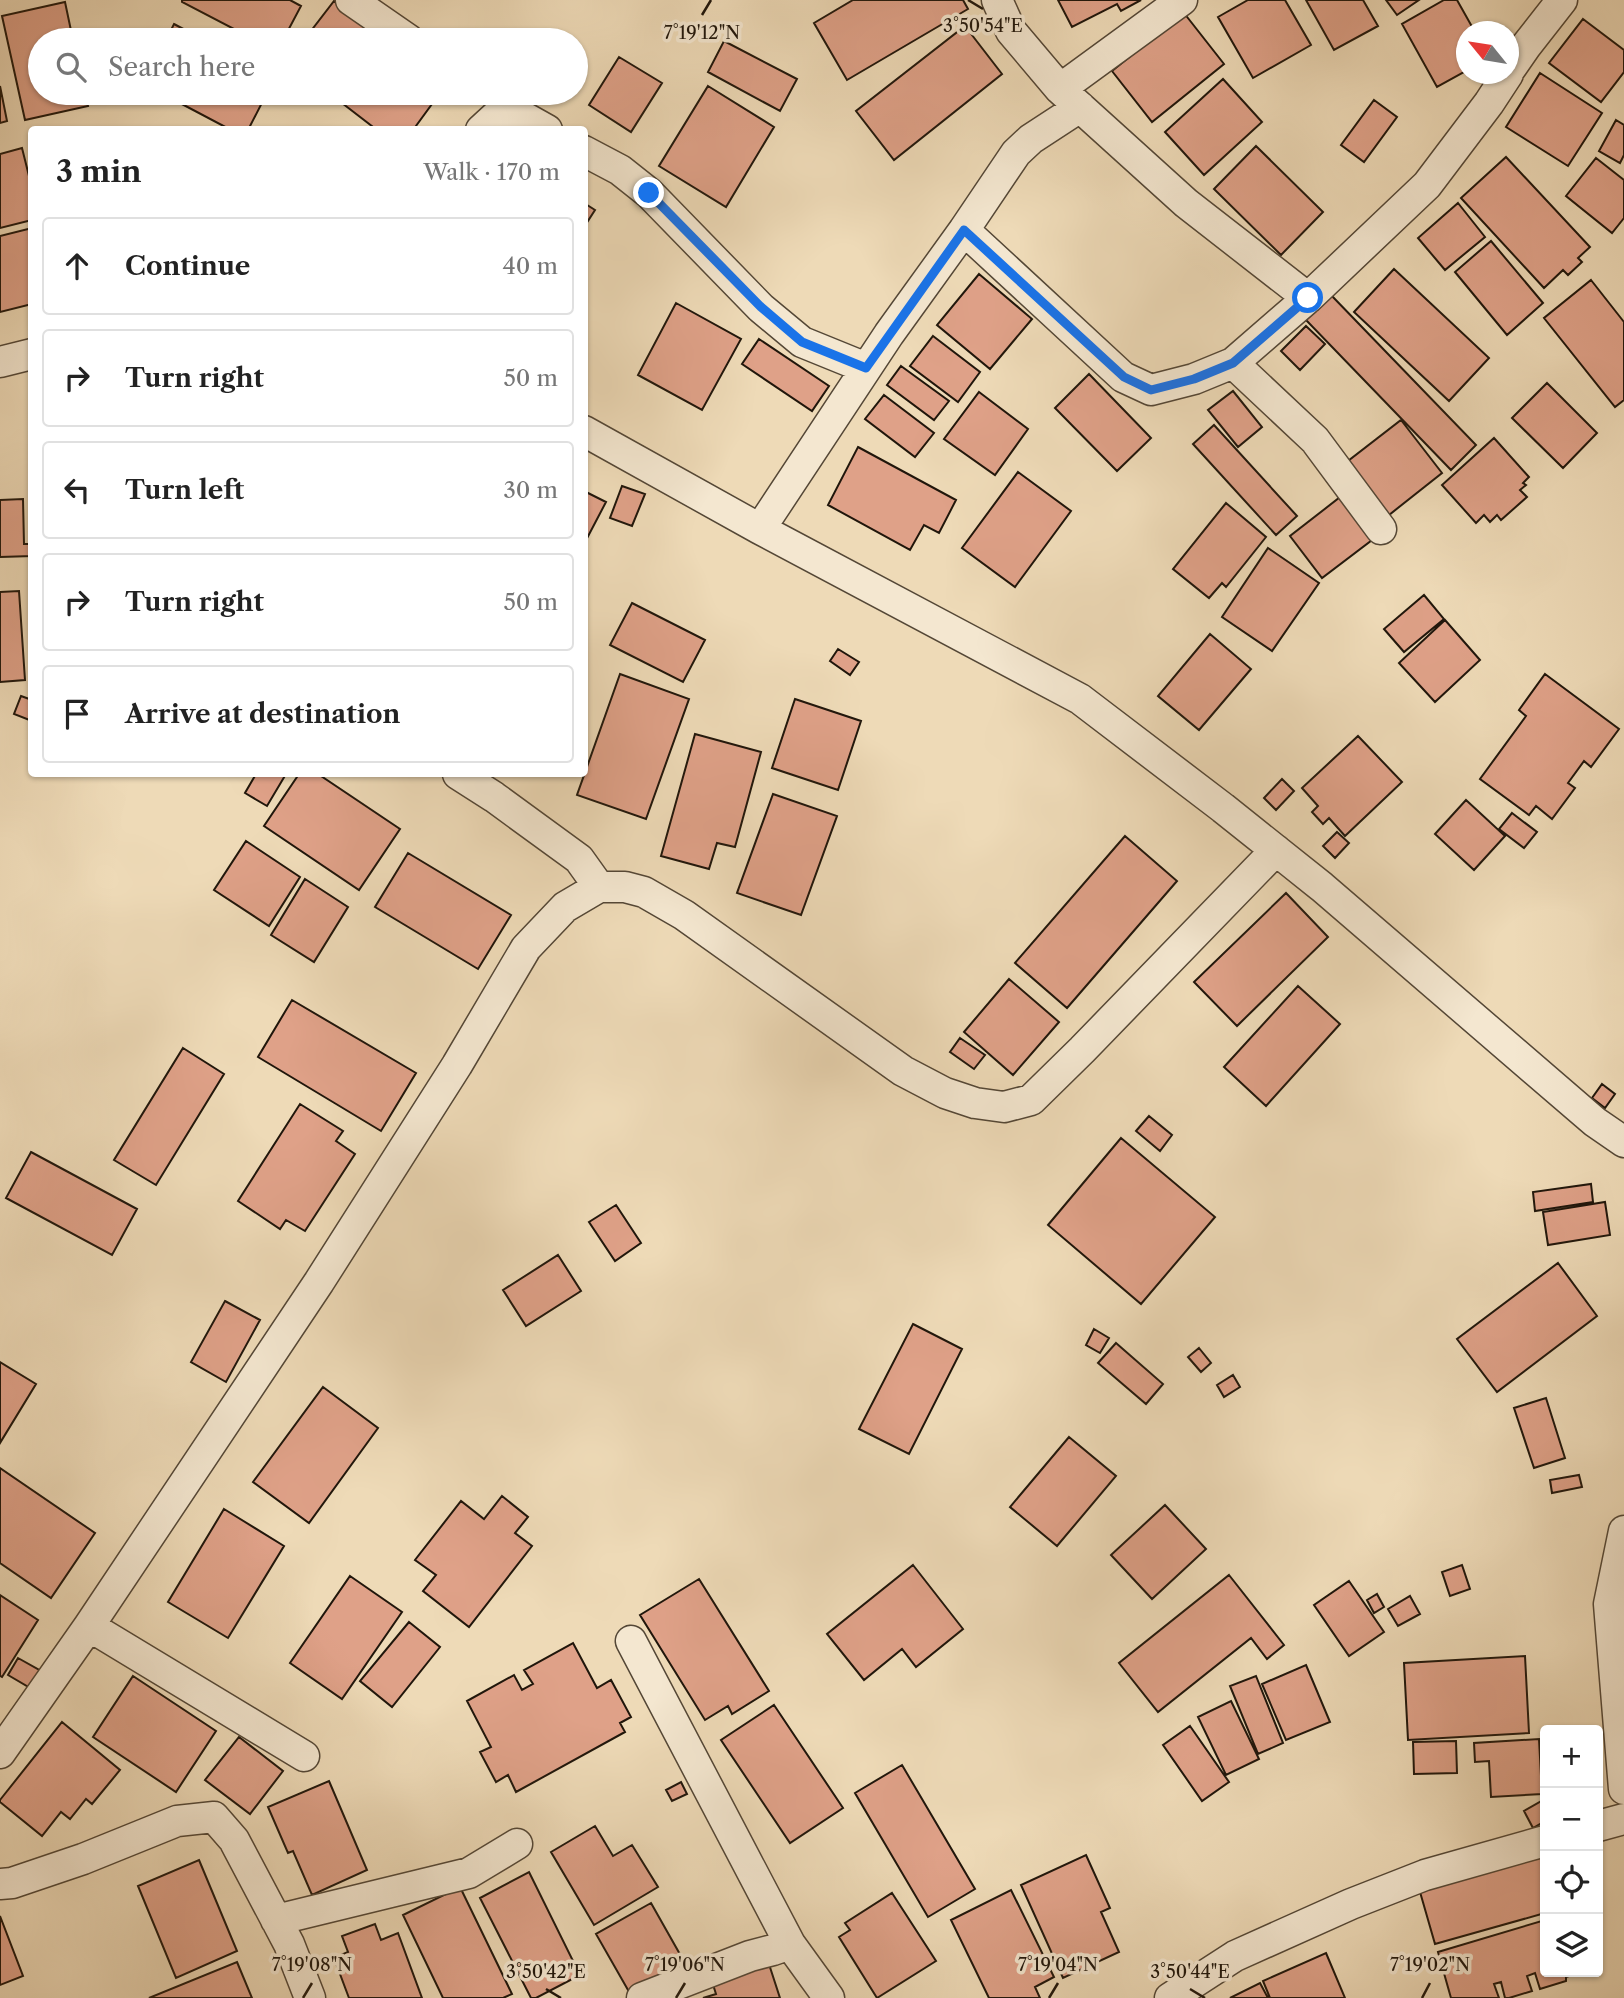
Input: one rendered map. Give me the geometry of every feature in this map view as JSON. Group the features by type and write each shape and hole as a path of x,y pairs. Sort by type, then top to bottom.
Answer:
{"street":[{"path":"351,0 392,28"},
{"path":"998,0 1011,31 1070,98 1186,203 1308,298"},
{"path":"760,529 866,368 1016,153 1070,98 1182,0"},
{"path":"1519,56 1562,0"},
{"path":"964,230 1124,377 1151,390 1194,379 1233,363 1308,298 1427,185 1501,84"},
{"path":"483,126 494,105"},
{"path":"504,105 540,126"},
{"path":"588,152 620,170 649,193 761,307 802,342 866,368"},
{"path":"0,362 28,355"},
{"path":"1233,363 1315,440 1381,529"},
{"path":"588,433 760,529 1080,699 1333,896 1595,1122 1624,1142"},
{"path":"463,777 579,859 599,887"},
{"path":"0,1753 89,1626 326,1270 457,1065 526,947 565,907 599,887 625,887 644,892 684,915 903,1071 955,1096 975,1103 1004,1107 1031,1100 1276,850"},
{"path":"1624,1531 1609,1604 1624,1789"},
{"path":"89,1626 304,1756"},
{"path":"631,1641 790,1944 829,1998"},
{"path":"0,1884 12,1883 83,1859 177,1821 214,1817 234,1840 289,1944 310,1998"},
{"path":"1603,1825 1624,1819"},
{"path":"1170,1998 1234,1956 1351,1903 1425,1875 1540,1842"},
{"path":"276,1920 469,1873 517,1844"},
{"path":"642,1998 750,1956 790,1944"}],"building":[{"path":"290,0 301,6 289,28 232,28 182,2"},
{"path":"853,0 963,0 968,9 847,80 814,23"},
{"path":"1058,0 1141,0 1121,11 1117,4 1072,27"},
{"path":"1248,0 1285,0 1311,45 1253,78 1218,17"},
{"path":"1306,0 1363,0 1378,26 1334,50"},
{"path":"1386,0 1419,0 1397,15"},
{"path":"1444,0 1457,0 1469,21 1456,21 1456,77 1437,87 1402,24"},
{"path":"334,1 370,28 313,28"},
{"path":"65,2 70,28 28,28 28,105 88,106 25,120 2,16"},
{"path":"1184,13 1224,64 1152,122 1112,71"},
{"path":"1583,19 1624,50 1624,72 1601,102 1549,63"},
{"path":"965,26 1002,74 894,160 856,111"},
{"path":"724,41 797,79 780,111 708,72"},
{"path":"619,57 662,83 631,132 589,105"},
{"path":"1540,73 1602,113 1568,166 1506,127"},
{"path":"1223,79 1262,122 1204,175 1165,132"},
{"path":"0,86 7,121 0,123"},
{"path":"708,86 774,127 726,207 659,166"},
{"path":"1374,100 1397,117 1364,162 1341,145"},
{"path":"184,105 261,105 250,126 223,126"},
{"path":"345,105 431,105 416,126 372,126"},
{"path":"1616,120 1624,125 1624,155 1620,163 1599,151"},
{"path":"1256,146 1323,212 1281,255 1214,189"},
{"path":"22,148 28,172 28,221 0,228 0,154"},
{"path":"1506,157 1590,247 1578,258 1582,262 1568,275 1563,270 1544,288 1461,198"},
{"path":"1596,158 1624,180 1624,218 1612,233 1566,196"},
{"path":"1458,203 1485,237 1445,270 1418,238"},
{"path":"588,206 595,210 588,221"},
{"path":"28,229 28,305 0,312 0,236"},
{"path":"1491,241 1543,303 1507,335 1455,272"},
{"path":"1394,269 1489,358 1449,401 1354,312"},
{"path":"979,274 1032,319 990,369 937,325"},
{"path":"1591,280 1624,322 1624,400 1615,407 1544,318"},
{"path":"1331,295 1476,445 1451,470 1306,320"},
{"path":"676,303 741,339 702,410 638,375"},
{"path":"1306,326 1325,344 1300,370 1281,351"},
{"path":"933,336 980,372 958,402 910,366"},
{"path":"759,339 829,386 812,411 742,364"},
{"path":"901,366 949,401 934,420 887,385"},
{"path":"1089,374 1151,438 1117,471 1055,408"},
{"path":"1547,383 1597,433 1563,468 1512,418"},
{"path":"1233,391 1262,427 1238,447 1208,410"},
{"path":"979,392 1028,429 995,475 944,439"},
{"path":"884,395 934,433 915,457 865,419"},
{"path":"1401,420 1442,473 1389,515 1348,461"},
{"path":"1214,425 1297,516 1276,535 1193,444"},
{"path":"1494,438 1529,477 1520,490 1527,497 1501,520 1497,515 1490,522 1484,515 1476,523 1442,485"},
{"path":"858,447 956,500 939,533 924,525 910,550 828,505"},
{"path":"1018,472 1071,511 1015,587 962,548"},
{"path":"622,486 645,494 632,526 610,518"},
{"path":"588,493 606,502 588,536"},
{"path":"1344,494 1376,537 1322,578 1290,536"},
{"path":"23,499 24,544 28,544 28,556 0,557 0,500"},
{"path":"1226,503 1266,537 1226,587 1222,583 1209,598 1173,569"},
{"path":"1268,548 1319,583 1272,651 1222,617"},
{"path":"19,591 25,680 0,682 0,592"},
{"path":"1424,595 1444,619 1404,652 1384,629"},
{"path":"632,603 705,640 683,682 610,645"},
{"path":"1445,620 1480,660 1435,702 1399,663"},
{"path":"1210,634 1251,669 1199,730 1158,696"},
{"path":"838,649 859,662 850,675 830,661"},
{"path":"620,674 689,699 646,819 577,795 583,777 588,777 588,764"},
{"path":"1545,674 1619,729 1591,767 1584,761 1568,783 1575,788 1552,819 1536,806 1529,815 1480,779 1526,716 1519,710"},
{"path":"21,696 28,699 28,719 14,714"},
{"path":"795,699 861,721 838,790 772,768"},
{"path":"695,734 761,752 735,847 717,843 709,869 661,856"},
{"path":"1358,736 1402,782 1345,836 1329,818 1323,824 1312,812 1318,806 1302,788"},
{"path":"254,777 284,777 267,806 245,793"},
{"path":"297,777 322,777 400,829 359,890 264,826"},
{"path":"1282,779 1294,791 1276,810 1264,798"},
{"path":"773,794 837,816 801,915 737,893"},
{"path":"1466,800 1505,836 1474,870 1435,834"},
{"path":"1512,813 1537,832 1524,848 1499,829"},
{"path":"1337,832 1349,843 1335,858 1323,846"},
{"path":"1125,836 1177,881 1067,1008 1015,963"},
{"path":"246,841 300,877 269,926 214,890"},
{"path":"408,853 511,915 478,969 375,907"},
{"path":"305,879 348,907 314,962 271,935"},
{"path":"1286,893 1328,937 1237,1026 1194,982"},
{"path":"1009,979 1059,1022 1013,1075 964,1032"},
{"path":"1298,986 1340,1024 1266,1106 1224,1067"},
{"path":"292,1000 416,1073 381,1131 258,1057"},
{"path":"960,1038 985,1055 974,1069 950,1052"},
{"path":"183,1048 224,1074 156,1185 114,1160"},
{"path":"1602,1084 1615,1094 1605,1108 1592,1098"},
{"path":"300,1104 343,1131 336,1141 355,1154 305,1231 286,1220 280,1229 238,1201"},
{"path":"1149,1116 1172,1135 1160,1151 1136,1131"},
{"path":"1121,1138 1215,1217 1141,1304 1048,1225"},
{"path":"31,1152 137,1209 112,1255 6,1198"},
{"path":"1591,1184 1593,1202 1535,1211 1533,1192"},
{"path":"1605,1202 1610,1235 1548,1245 1543,1212"},
{"path":"616,1205 641,1243 615,1261 589,1222"},
{"path":"558,1255 581,1291 526,1326 503,1290"},
{"path":"1558,1263 1597,1316 1497,1392 1457,1339"},
{"path":"225,1301 260,1320 226,1382 191,1362"},
{"path":"913,1324 962,1349 909,1454 859,1429"},
{"path":"1094,1329 1109,1338 1100,1353 1086,1345"},
{"path":"1116,1343 1163,1384 1146,1404 1098,1363"},
{"path":"1199,1348 1211,1363 1201,1372 1188,1357"},
{"path":"0,1362 36,1384 0,1443"},
{"path":"1233,1375 1240,1387 1224,1397 1217,1385"},
{"path":"323,1387 378,1428 309,1523 253,1482"},
{"path":"1546,1398 1565,1458 1534,1468 1514,1408"},
{"path":"1069,1437 1116,1476 1057,1546 1010,1507"},
{"path":"0,1468 95,1533 51,1598 0,1563"},
{"path":"1579,1475 1582,1487 1552,1493 1550,1480"},
{"path":"502,1496 528,1517 515,1533 532,1546 469,1627 423,1591 436,1575 415,1560 461,1501 484,1519"},
{"path":"1165,1505 1206,1549 1152,1599 1111,1555"},
{"path":"224,1509 284,1546 228,1638 168,1602"},
{"path":"913,1565 963,1629 916,1667 902,1649 864,1680 827,1634"},
{"path":"1462,1565 1470,1589 1450,1596 1442,1572"},
{"path":"1229,1575 1284,1645 1267,1659 1251,1638 1158,1712 1119,1663"},
{"path":"350,1576 402,1612 342,1699 290,1663"},
{"path":"699,1579 769,1691 732,1714 728,1706 705,1720 640,1615"},
{"path":"1349,1581 1384,1632 1349,1656 1314,1605"},
{"path":"1377,1594 1384,1607 1374,1613 1367,1600"},
{"path":"0,1595 38,1620 2,1677 0,1676"},
{"path":"1410,1596 1420,1614 1398,1626 1388,1609"},
{"path":"409,1622 440,1647 392,1707 360,1681"},
{"path":"573,1643 597,1688 611,1680 631,1717 620,1723 625,1732 516,1792 508,1775 496,1782 480,1752 491,1747 467,1701 514,1675 522,1690 533,1684 524,1670"},
{"path":"1525,1656 1529,1733 1408,1740 1404,1663"},
{"path":"18,1658 41,1671 32,1689 8,1675"},
{"path":"1306,1665 1330,1722 1286,1740 1262,1684"},
{"path":"133,1676 216,1731 176,1792 93,1737"},
{"path":"1256,1676 1283,1743 1258,1754 1230,1686"},
{"path":"1231,1701 1259,1759 1226,1775 1198,1717"},
{"path":"774,1705 843,1808 790,1843 721,1740"},
{"path":"62,1722 120,1770 92,1804 86,1799 70,1819 61,1812 42,1836 0,1800"},
{"path":"1190,1726 1229,1782 1202,1801 1163,1745"},
{"path":"239,1737 283,1771 250,1814 205,1780"},
{"path":"1539,1739 1540,1794 1491,1797 1489,1761 1475,1762 1474,1743"},
{"path":"1456,1741 1457,1773 1414,1774 1413,1742"},
{"path":"902,1765 975,1889 928,1917 855,1793"},
{"path":"329,1781 367,1870 312,1895 293,1851 288,1853 268,1807"},
{"path":"681,1782 687,1794 672,1801 666,1790"},
{"path":"1540,1802 1540,1824 1533,1828 1524,1811"},
{"path":"595,1826 613,1856 632,1845 658,1887 594,1925 551,1852"},
{"path":"1540,1849 1540,1914 1435,1944 1418,1885"},
{"path":"1086,1855 1110,1908 1101,1912 1119,1952 1063,1978 1021,1885"},
{"path":"199,1860 237,1951 176,1978 138,1886"},
{"path":"529,1872 580,1975 536,1998 531,1998 480,1898"},
{"path":"460,1887 512,1994 503,1998 443,1998 403,1915"},
{"path":"1011,1890 1054,1977 1035,1987 1040,1998 989,1998 951,1920"},
{"path":"892,1893 936,1961 877,1998 839,1937 850,1930 845,1923"},
{"path":"651,1903 686,1965 632,1997 596,1934"},
{"path":"0,1916 23,1976 0,1985"},
{"path":"1540,1921 1540,1977 1566,1977 1566,1981 1540,1989 1535,1973 1527,1976 1532,1991 1509,1998 1505,1998 1501,1982 1494,1984 1499,1998 1451,1998 1438,1952"},
{"path":"375,1924 381,1940 398,1933 422,1998 349,1998 334,1958 348,1952 342,1936"},
{"path":"1326,1953 1345,1998 1270,1998 1263,1981"},
{"path":"767,1958 780,1998 703,1998 716,1994 711,1978"},
{"path":"237,1962 252,1998 149,1998"},
{"path":"1260,1983 1268,1998 1230,1998"}],"route":[{"path":"649,193 761,307 802,342 866,368 964,230 1124,377 1151,390 1194,379 1233,363 1308,298"}]}
